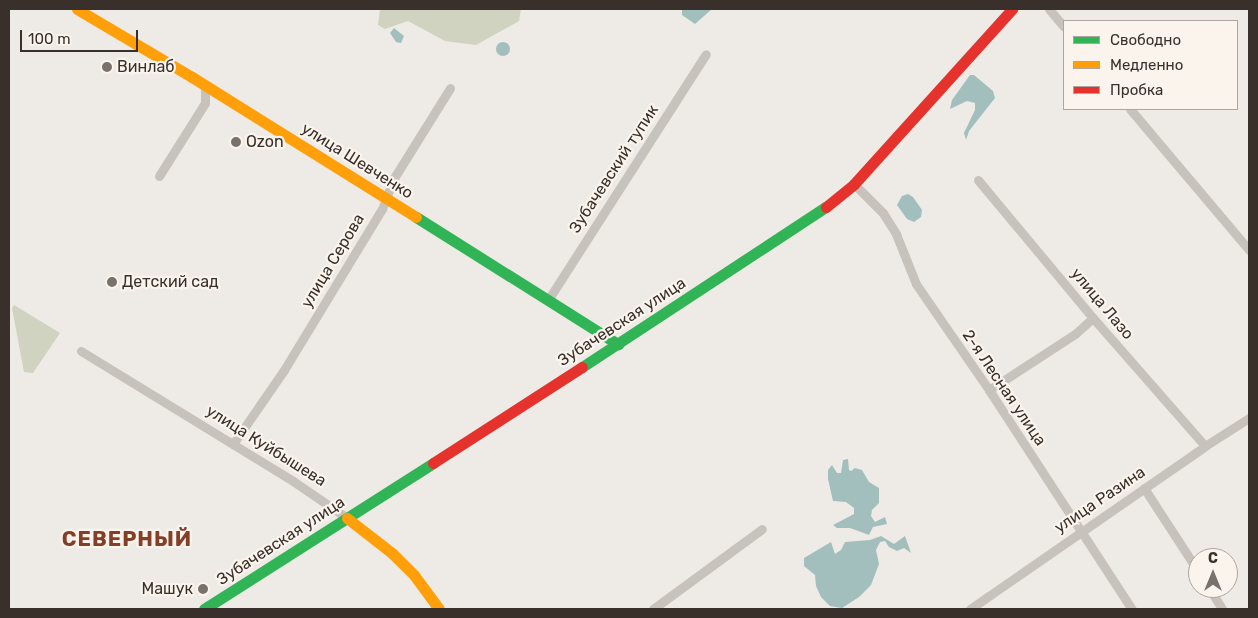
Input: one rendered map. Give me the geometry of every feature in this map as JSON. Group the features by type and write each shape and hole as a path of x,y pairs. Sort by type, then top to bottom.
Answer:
{"street":[{"name":"улица Шевченко","path":"77,9 386,198 618,344"},
{"name":"Зубачевская улица","path":"204,609 618,344 827,207 854,184 1012,9"},
{"path":"1049,9 1063,26"},
{"name":"Зубачевский тупик","path":"548,300 706,54"},
{"path":"159,176 205,102 205,86"},
{"name":"улица Серова","path":"234,444 284,370 386,198 394,178 450,88"},
{"path":"1131,110 1249,250"},
{"name":"улица Лазо","path":"978,180 1093,318 1205,446"},
{"name":"2-я Лесная улица","path":"854,184 883,213 896,234 916,284 989,390 1132,609"},
{"path":"989,390 1075,334 1093,318"},
{"name":"улица Куйбышева","path":"82,350 293,481 347,518 400,561 414,575 439,609"},
{"name":"улица Разина","path":"970,609 1205,446 1249,418"},
{"path":"1144,488 1188,556"},
{"path":"652,609 762,529"},
{"path":"1215,598 1222,609"}],"green space":[{"path":"380,9 521,9 519,21 476,45 445,41 408,21 385,29 378,25"},
{"path":"14,305 60,333 33,373 24,372 12,308"}],"water":[{"path":"682,9 712,9 695,24 682,15"},
{"path":"394,28 404,36 401,43 396,42 390,33"},
{"path":"503,42 508,44 510,49 508,54 503,56 498,54 496,49 498,44"},
{"path":"970,75 974,75 993,91 995,98 969,131 966,140 964,133 975,110 975,103 967,101 950,109 952,100"},
{"path":"908,194 913,197 922,210 921,217 914,222 907,219 897,205 902,196"},
{"path":"848,459 849,470 851,471 855,468 862,470 869,482 879,488 879,503 872,510 871,516 875,522 885,517 887,524 873,527 869,535 850,528 837,528 833,525 854,514 854,508 846,502 833,501 828,479 828,470 832,465 837,473 841,473 843,460"},
{"path":"881,536 894,544 905,536 911,553 904,548 897,551 889,547 885,541 880,542 876,550 879,564 871,585 859,597 842,608 830,606 821,597 816,586 815,575 804,566 804,558 831,542 835,554 841,550 845,542 870,540"}],"traffic: fast":[{"path":"582,367 826,207"},
{"path":"416,217 618,344"},
{"path":"204,609 433,463"}],"traffic: slow":[{"path":"77,9 192,77 416,217"},
{"path":"347,518 393,554 414,575 439,609"}],"traffic: jam":[{"path":"826,207 854,184 1012,9"},
{"path":"433,463 582,367"}],"place":[{"name":"Винлаб","path":"107,67"},
{"name":"Ozon","path":"236,142"},
{"name":"Детский сад","path":"112,282"},
{"name":"Машук","path":"203,589"}],"district":[{"name":"СЕВЕРНЫЙ","path":"127,539"}]}
